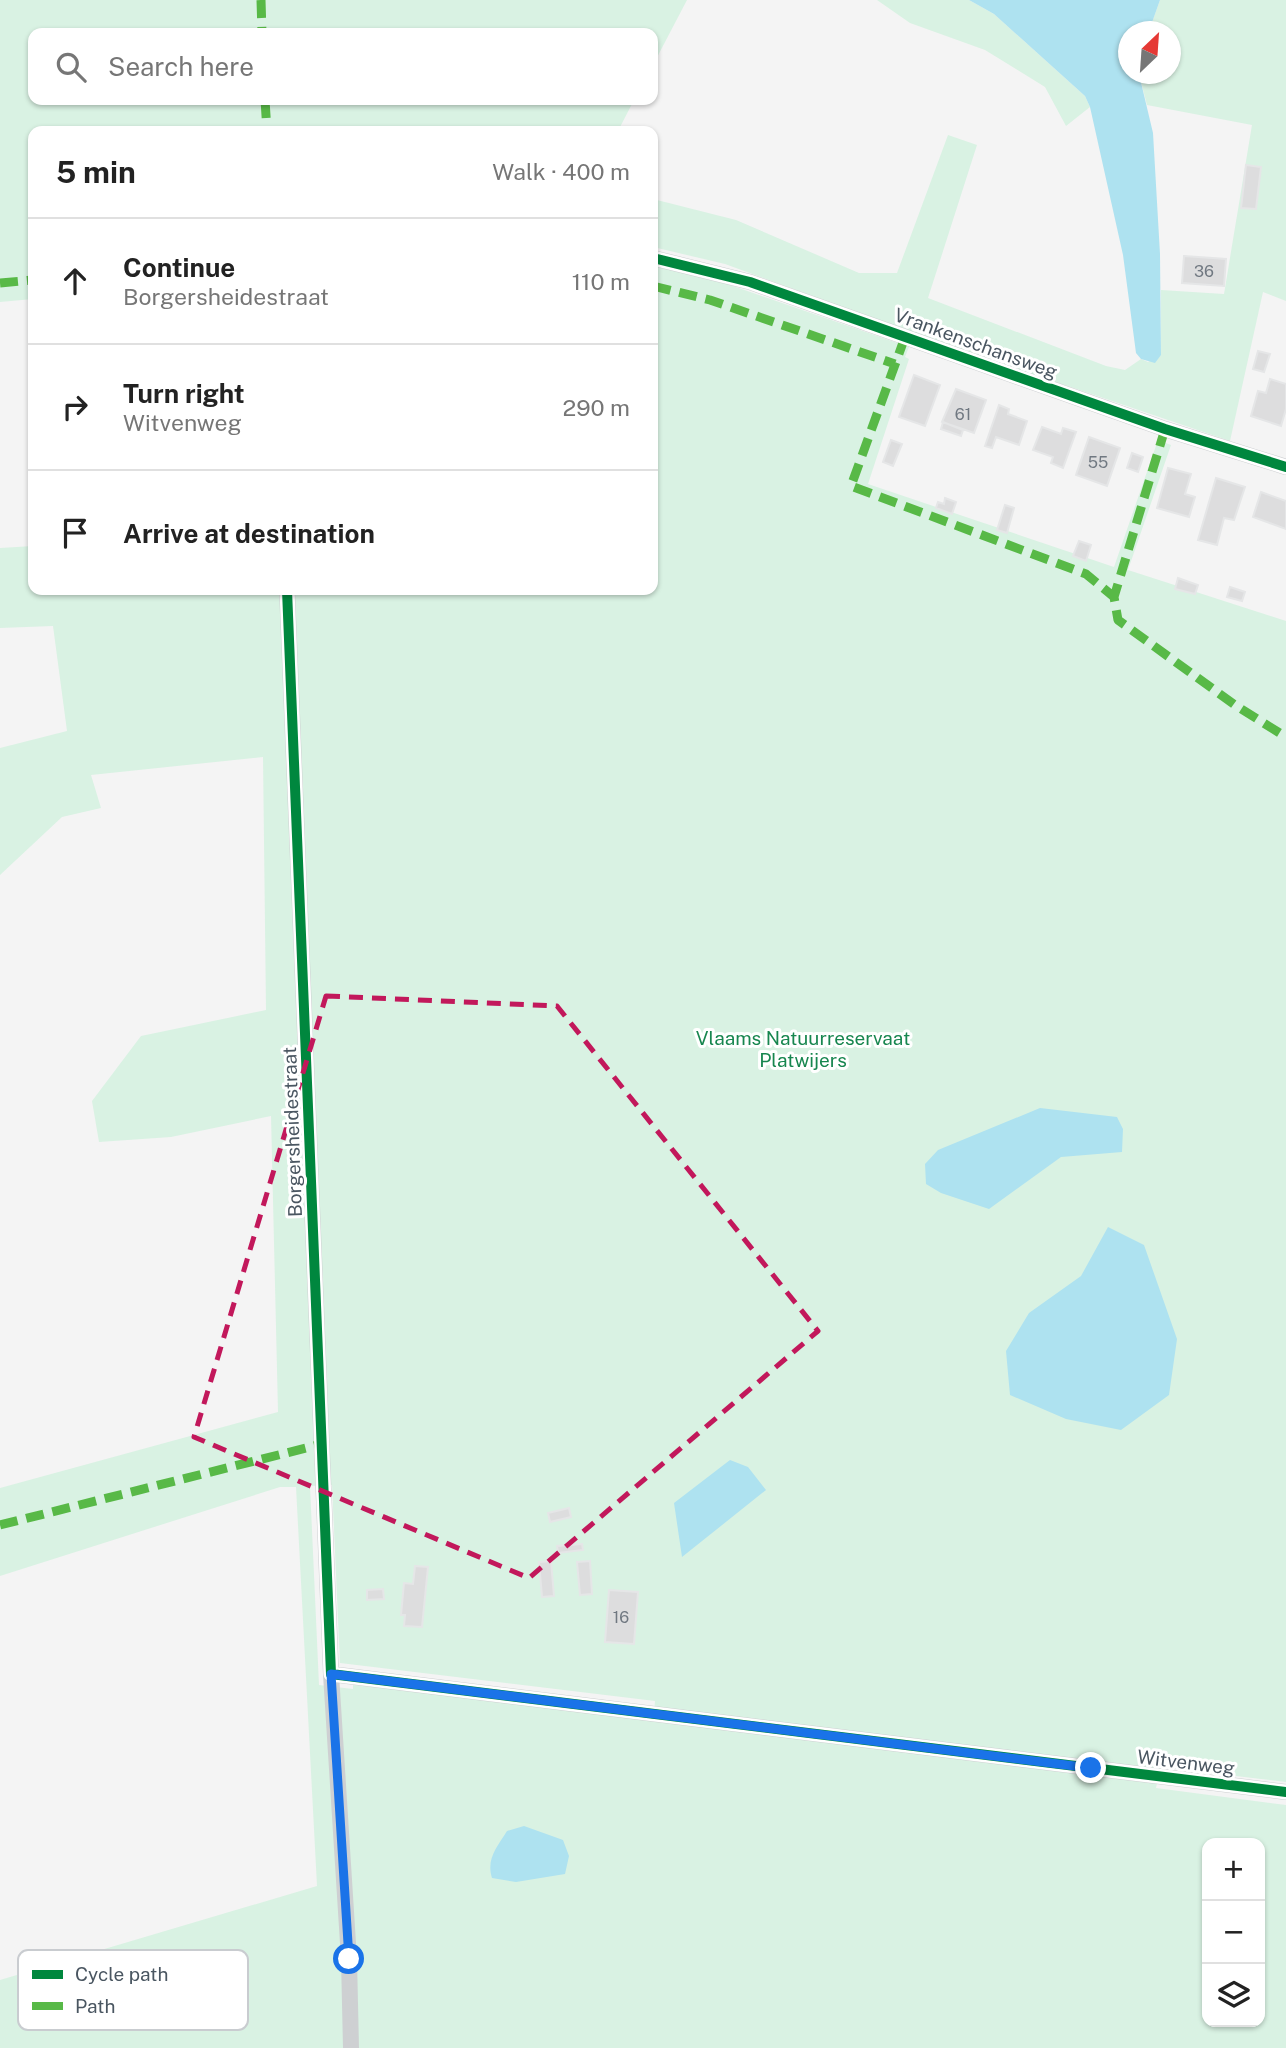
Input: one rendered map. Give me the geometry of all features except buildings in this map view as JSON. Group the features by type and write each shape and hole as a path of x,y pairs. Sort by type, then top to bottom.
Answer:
{"street":[{"name":"Vrankenschansweg","path":"658,259 750,282 1165,429 1286,467"},
{"name":"Borgersheidestraat","path":"287,595 331,1674 349,1959 351,2048"},
{"name":"Witvenweg","path":"331,1674 1286,1792"}],"highlighted area":[{"path":"326,996 557,1006 818,1331 529,1578 194,1437"}],"green space":[{"path":"0,0 687,0 658,55 658,28 28,28 28,105 631,105 621,126 28,126 28,299 0,302"},
{"path":"877,0 969,0 994,14 1085,96 1090,107 1066,126 1045,87 985,50 910,23"},
{"path":"1160,0 1286,0 1286,301 1263,292 1230,441 941,343 725,264 658,248 658,200 736,220 859,273 897,273 948,135 977,145 928,298 1106,366 1125,370 1141,359 1148,362 1161,355 1161,290 1224,294 1252,125 1147,105 1142,84 1181,84 1181,21 1153,21"},
{"name":"Vlaams Natuurreservaat Platwijers","path":"658,266 707,277 909,347 905,357 909,359 868,484 1114,567 1158,440 1171,445 1128,570 1286,621 1286,1782 1161,1767 1156,1788 1286,1805 1286,2048 0,2048 0,1980 18,1975 18,2030 248,2030 248,1950 101,1950 317,1886 296,1487 280,1487 0,1576 0,1488 278,1412 271,1116 171,1137 99,1142 92,1101 141,1036 266,1010 263,757 91,775 101,808 62,817 0,875 0,748 67,731 53,626 0,628 0,548 28,546 28,595 658,595","holes":["332,1485 340,1663 655,1701 654,1713 353,1685 353,1689 319,1685 310,1486"]}],"water":[{"path":"969,0 1160,0 1153,21 1118,21 1118,84 1141,84 1153,133 1160,254 1161,355 1155,363 1141,359 1136,353 1123,255 1090,107 1085,96 994,14"},
{"path":"1040,1108 1117,1117 1123,1129 1122,1152 1061,1157 989,1209 941,1193 926,1184 925,1164 938,1150"},
{"path":"1108,1227 1144,1245 1177,1339 1169,1395 1121,1430 1066,1419 1010,1395 1006,1351 1029,1313 1081,1276"},
{"path":"730,1460 748,1467 766,1490 682,1557 674,1503"},
{"path":"524,1826 563,1840 569,1856 565,1874 516,1882 492,1878 491,1859 500,1842 507,1831"}],"marked path":[{"path":"261,0 262,28"},
{"path":"265,105 267,126"},
{"path":"0,283 28,280"},
{"path":"658,287 710,300 895,364"},
{"path":"905,337 851,486 1086,574 1114,597"},
{"path":"1165,429 1114,597 1118,620 1235,705 1286,737"},
{"path":"0,1525 322,1444"}],"cycle path":[{"path":"658,259 750,282 1165,429 1286,467"},
{"path":"287,595 331,1674 1286,1792"}],"route":[{"path":"349,1959 331,1674 1091,1768"}]}
